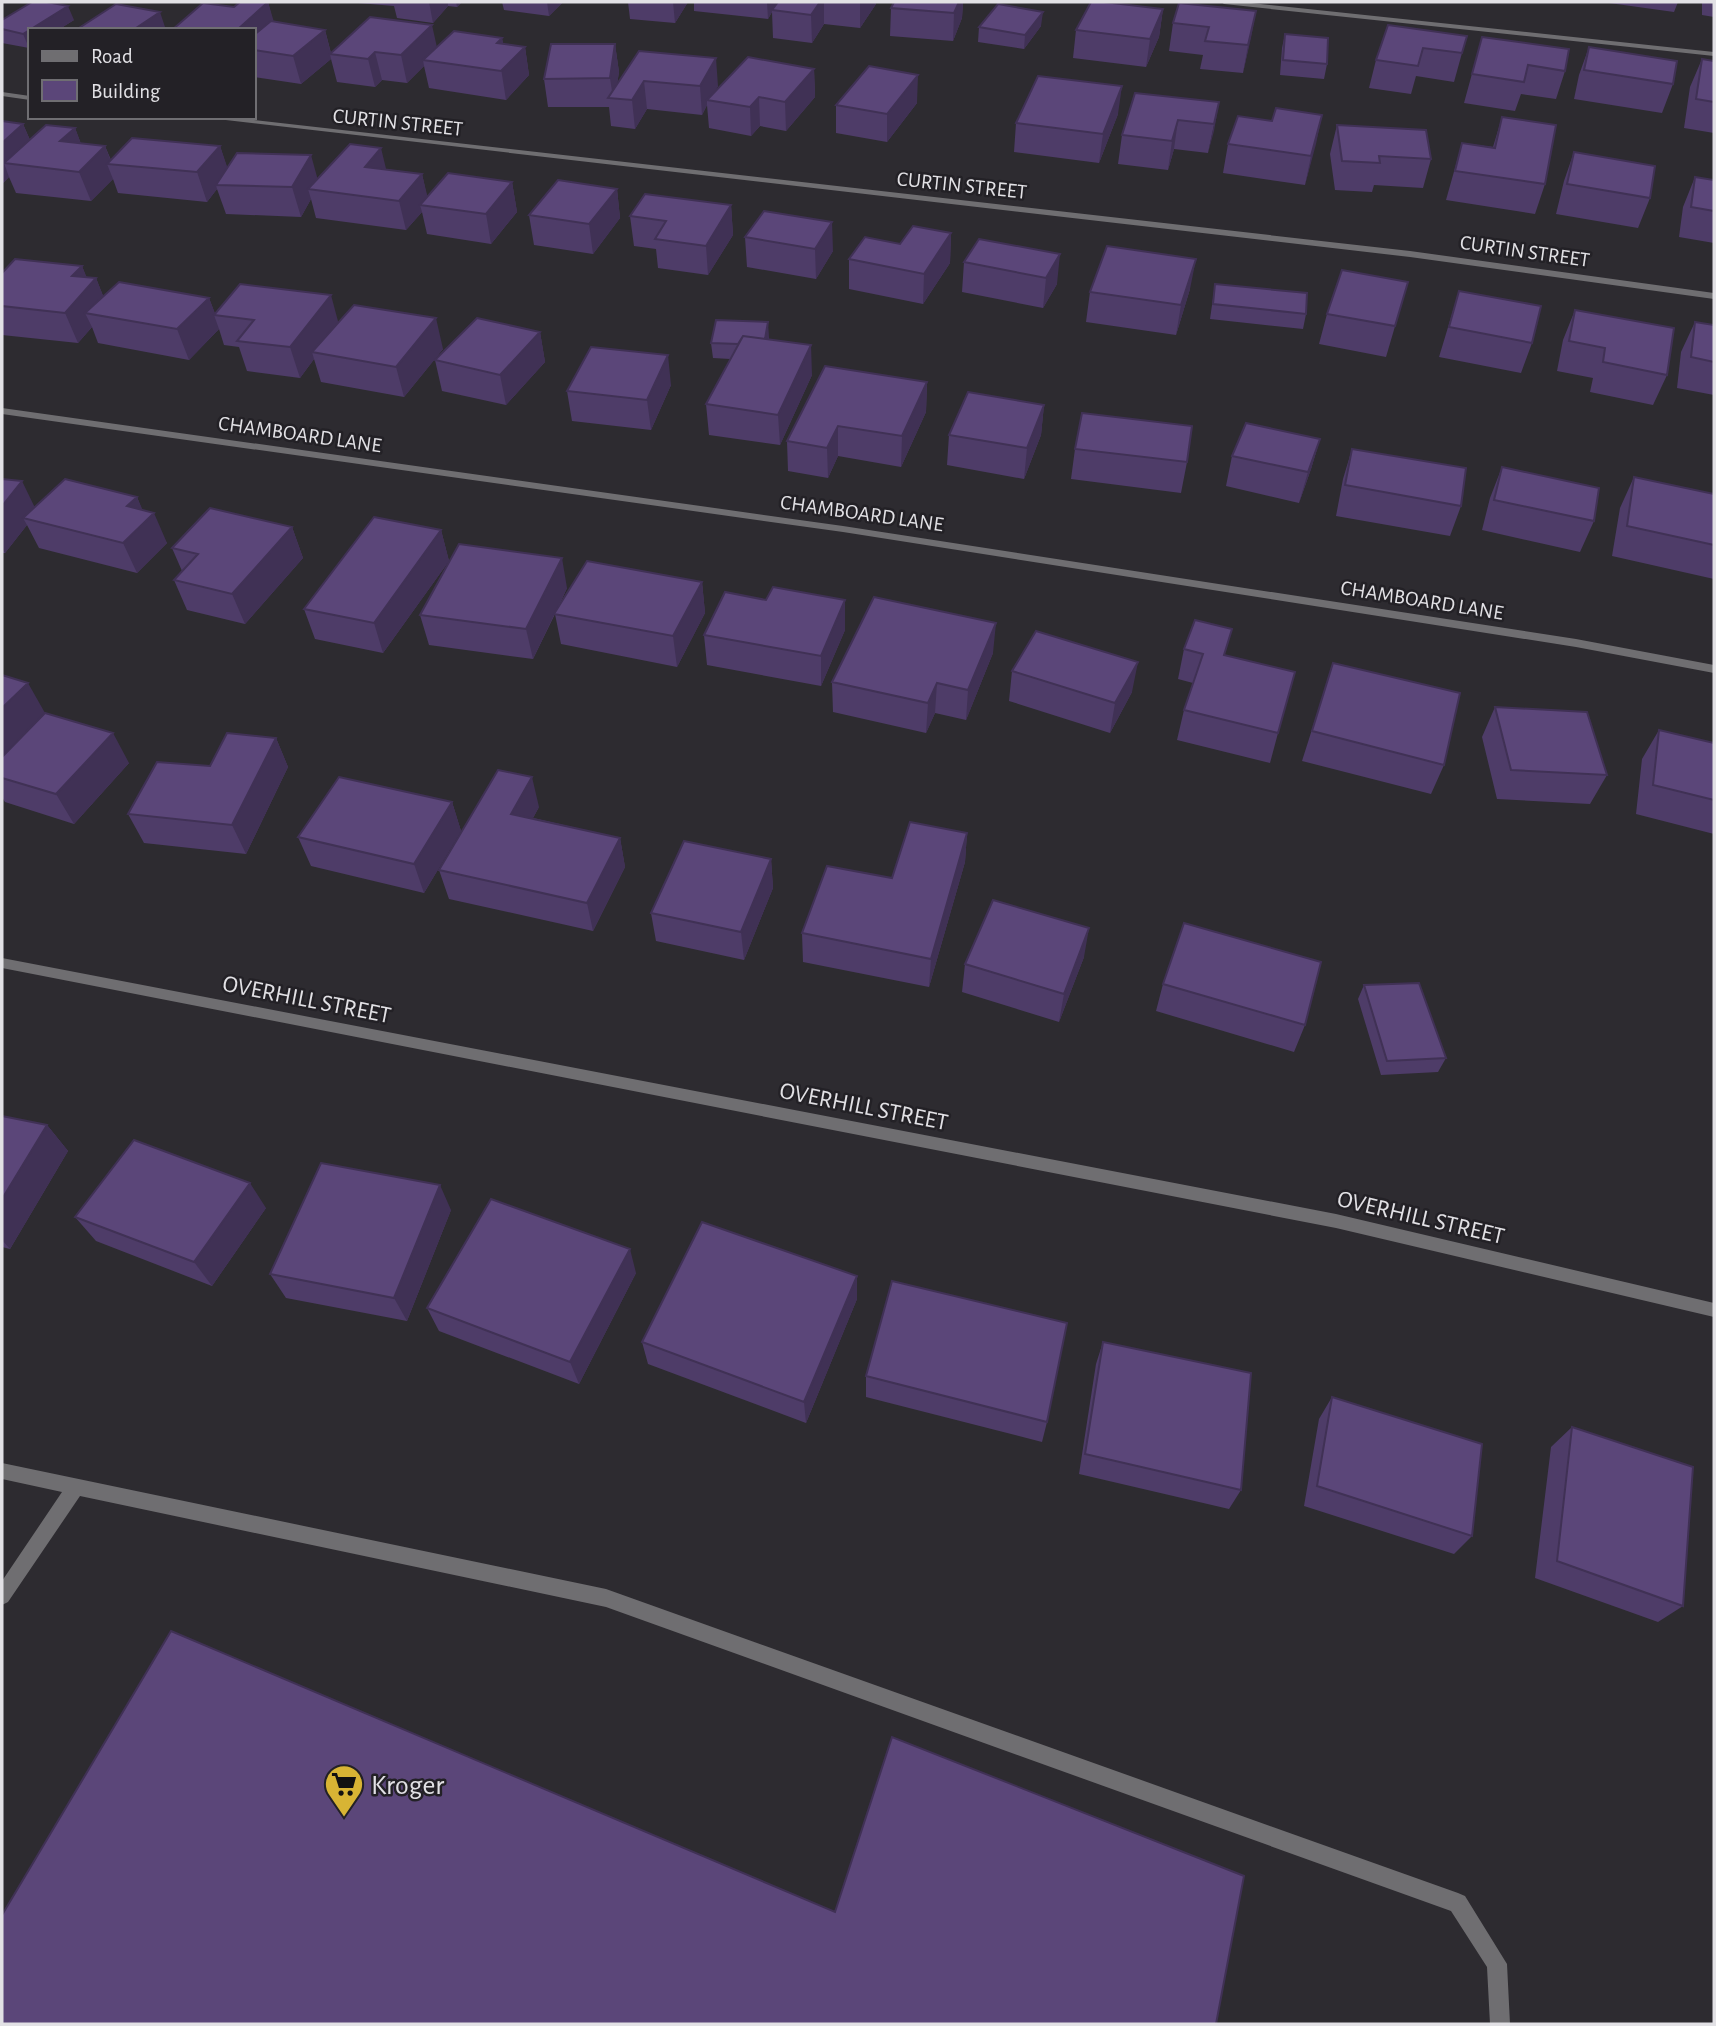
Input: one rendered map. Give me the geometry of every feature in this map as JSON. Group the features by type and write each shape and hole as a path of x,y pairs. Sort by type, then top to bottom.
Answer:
{"street":[{"path":"1224,2 1714,54"},
{"path":"2,94 28,97"},
{"name":"CURTIN STREET","path":"222,119 1410,254 1714,296"},
{"name":"CHAMBOARD LANE","path":"2,411 843,529 1576,643 1714,668"},
{"name":"OVERHILL STREET","path":"2,963 1336,1221 1714,1310"},
{"path":"2,1471 606,1598 1458,1903 1497,1964 1500,2024"},
{"path":"2,1596 76,1486"}],"building":[{"path":"32,2 68,6 33,28 28,28 23,34 2,29 2,20"},
{"path":"240,2 268,2 239,28 174,28 203,3 234,7"},
{"path":"778,2 820,2 811,15 772,10"},
{"path":"894,2 959,2 954,13 891,8"},
{"path":"1091,2 1163,9 1150,39 1076,30"},
{"path":"1179,3 1256,11 1248,45 1205,41 1209,27 1173,23"},
{"path":"116,4 160,12 136,28 79,28"},
{"path":"998,4 1043,12 1025,35 979,27"},
{"path":"370,17 432,25 401,55 375,52 368,59 330,54"},
{"path":"271,21 325,30 293,56 256,50 256,33"},
{"path":"1388,25 1467,36 1462,53 1423,48 1418,66 1376,60"},
{"path":"454,31 502,38 497,43 525,47 501,71 423,60"},
{"path":"1285,34 1328,38 1327,64 1283,60"},
{"path":"1482,37 1569,49 1565,71 1528,65 1524,82 1472,74"},
{"path":"551,44 615,44 610,78 544,79"},
{"path":"1589,47 1677,61 1673,84 1584,70"},
{"path":"639,51 716,58 700,86 644,81 632,100 608,98"},
{"path":"748,57 814,69 785,102 759,97 750,107 707,100"},
{"path":"1702,59 1714,61 1714,102 1696,99"},
{"path":"869,66 918,75 887,114 836,105"},
{"path":"1038,76 1122,86 1103,134 1016,123"},
{"path":"1135,93 1219,102 1214,124 1178,120 1172,141 1122,135"},
{"path":"1276,108 1322,115 1311,156 1228,144 1238,116 1272,121"},
{"path":"1502,117 1556,125 1545,184 1455,171 1462,143 1495,148"},
{"path":"2,121 23,124 2,143"},
{"path":"46,125 75,128 60,141 105,146 79,172 4,163"},
{"path":"1337,125 1426,130 1431,159 1379,156 1380,163 1342,161"},
{"path":"132,138 220,146 197,172 107,164"},
{"path":"350,144 381,148 365,167 422,174 399,201 308,189"},
{"path":"1574,152 1655,166 1650,198 1567,184"},
{"path":"237,153 311,155 292,187 216,185"},
{"path":"448,173 512,182 486,214 420,205"},
{"path":"1695,177 1714,180 1714,211 1691,207"},
{"path":"558,180 617,189 589,224 529,215"},
{"path":"645,194 731,205 706,246 655,239 666,221 630,216"},
{"path":"764,211 832,222 815,249 745,237"},
{"path":"913,226 951,233 924,274 849,259 865,237 900,244"},
{"path":"979,239 1060,254 1046,278 964,262"},
{"path":"1107,246 1196,259 1181,305 1090,292"},
{"path":"15,259 82,266 72,276 96,278 65,313 2,306 2,273"},
{"path":"1342,270 1408,282 1395,326 1327,314"},
{"path":"119,282 209,298 177,329 85,313"},
{"path":"240,284 331,295 290,347 237,341 254,320 214,315"},
{"path":"1215,284 1307,293 1306,314 1213,304"},
{"path":"1459,291 1541,306 1532,343 1449,327"},
{"path":"354,305 436,318 396,367 312,352"},
{"path":"1575,310 1674,328 1667,375 1603,362 1605,348 1569,341"},
{"path":"477,318 540,332 500,375 435,360"},
{"path":"716,320 768,322 765,339 743,336 738,344 711,343"},
{"path":"1695,322 1714,325 1714,362 1691,357"},
{"path":"743,336 811,345 778,415 706,404"},
{"path":"591,347 668,355 647,400 567,391"},
{"path":"825,366 927,382 902,436 838,426 827,448 787,441"},
{"path":"968,392 1044,405 1027,448 949,435"},
{"path":"1082,413 1192,426 1187,462 1075,449"},
{"path":"1246,423 1320,439 1308,472 1232,456"},
{"path":"1352,449 1466,468 1461,506 1345,485"},
{"path":"1502,467 1599,488 1594,521 1494,500"},
{"path":"1634,477 1714,494 1714,545 1627,526"},
{"path":"2,479 22,481 2,506"},
{"path":"65,479 137,497 127,506 154,513 123,543 23,518"},
{"path":"210,508 292,527 232,594 174,580 198,554 172,548"},
{"path":"374,517 441,530 374,623 304,609"},
{"path":"459,544 562,558 526,629 420,615"},
{"path":"587,561 702,582 673,636 554,614"},
{"path":"773,587 845,600 821,656 704,635 725,592 766,600"},
{"path":"874,597 996,623 968,690 937,683 928,703 832,682"},
{"path":"1195,620 1232,629 1224,655 1295,672 1278,733 1184,710 1203,654 1184,649"},
{"path":"1036,631 1138,662 1115,703 1012,671"},
{"path":"1333,663 1460,693 1444,765 1312,731"},
{"path":"2,675 28,683 2,708"},
{"path":"1495,707 1587,712 1607,775 1511,770"},
{"path":"45,713 113,733 56,794 2,778 2,757"},
{"path":"1659,730 1714,743 1714,800 1653,785"},
{"path":"227,733 276,738 232,825 128,814 157,762 210,766"},
{"path":"498,770 532,777 511,814 620,838 587,903 439,870"},
{"path":"339,777 452,802 414,864 298,837"},
{"path":"910,822 967,833 931,959 802,933 827,866 892,878"},
{"path":"684,841 771,859 741,932 651,913"},
{"path":"993,900 1089,928 1064,994 965,964"},
{"path":"1184,923 1321,962 1305,1025 1163,984"},
{"path":"1419,983 1446,1058 1387,1061 1364,985"},
{"path":"2,1116 47,1125 2,1199"},
{"path":"134,1140 250,1183 194,1262 75,1217"},
{"path":"321,1163 440,1185 394,1298 270,1274"},
{"path":"491,1199 630,1249 570,1362 427,1308"},
{"path":"702,1222 857,1276 804,1402 642,1342"},
{"path":"892,1281 1067,1323 1047,1422 866,1376"},
{"path":"1103,1342 1251,1373 1241,1490 1085,1454"},
{"path":"1332,1397 1482,1444 1472,1536 1317,1486"},
{"path":"1572,1427 1693,1467 1683,1606 1557,1561"},
{"name":"Kroger","path":"171,1631 835,1912 892,1737 1244,1876 1216,2024 2,2024 2,1915"}],"place":[{"name":"Kroger","path":"344,1818"}]}
